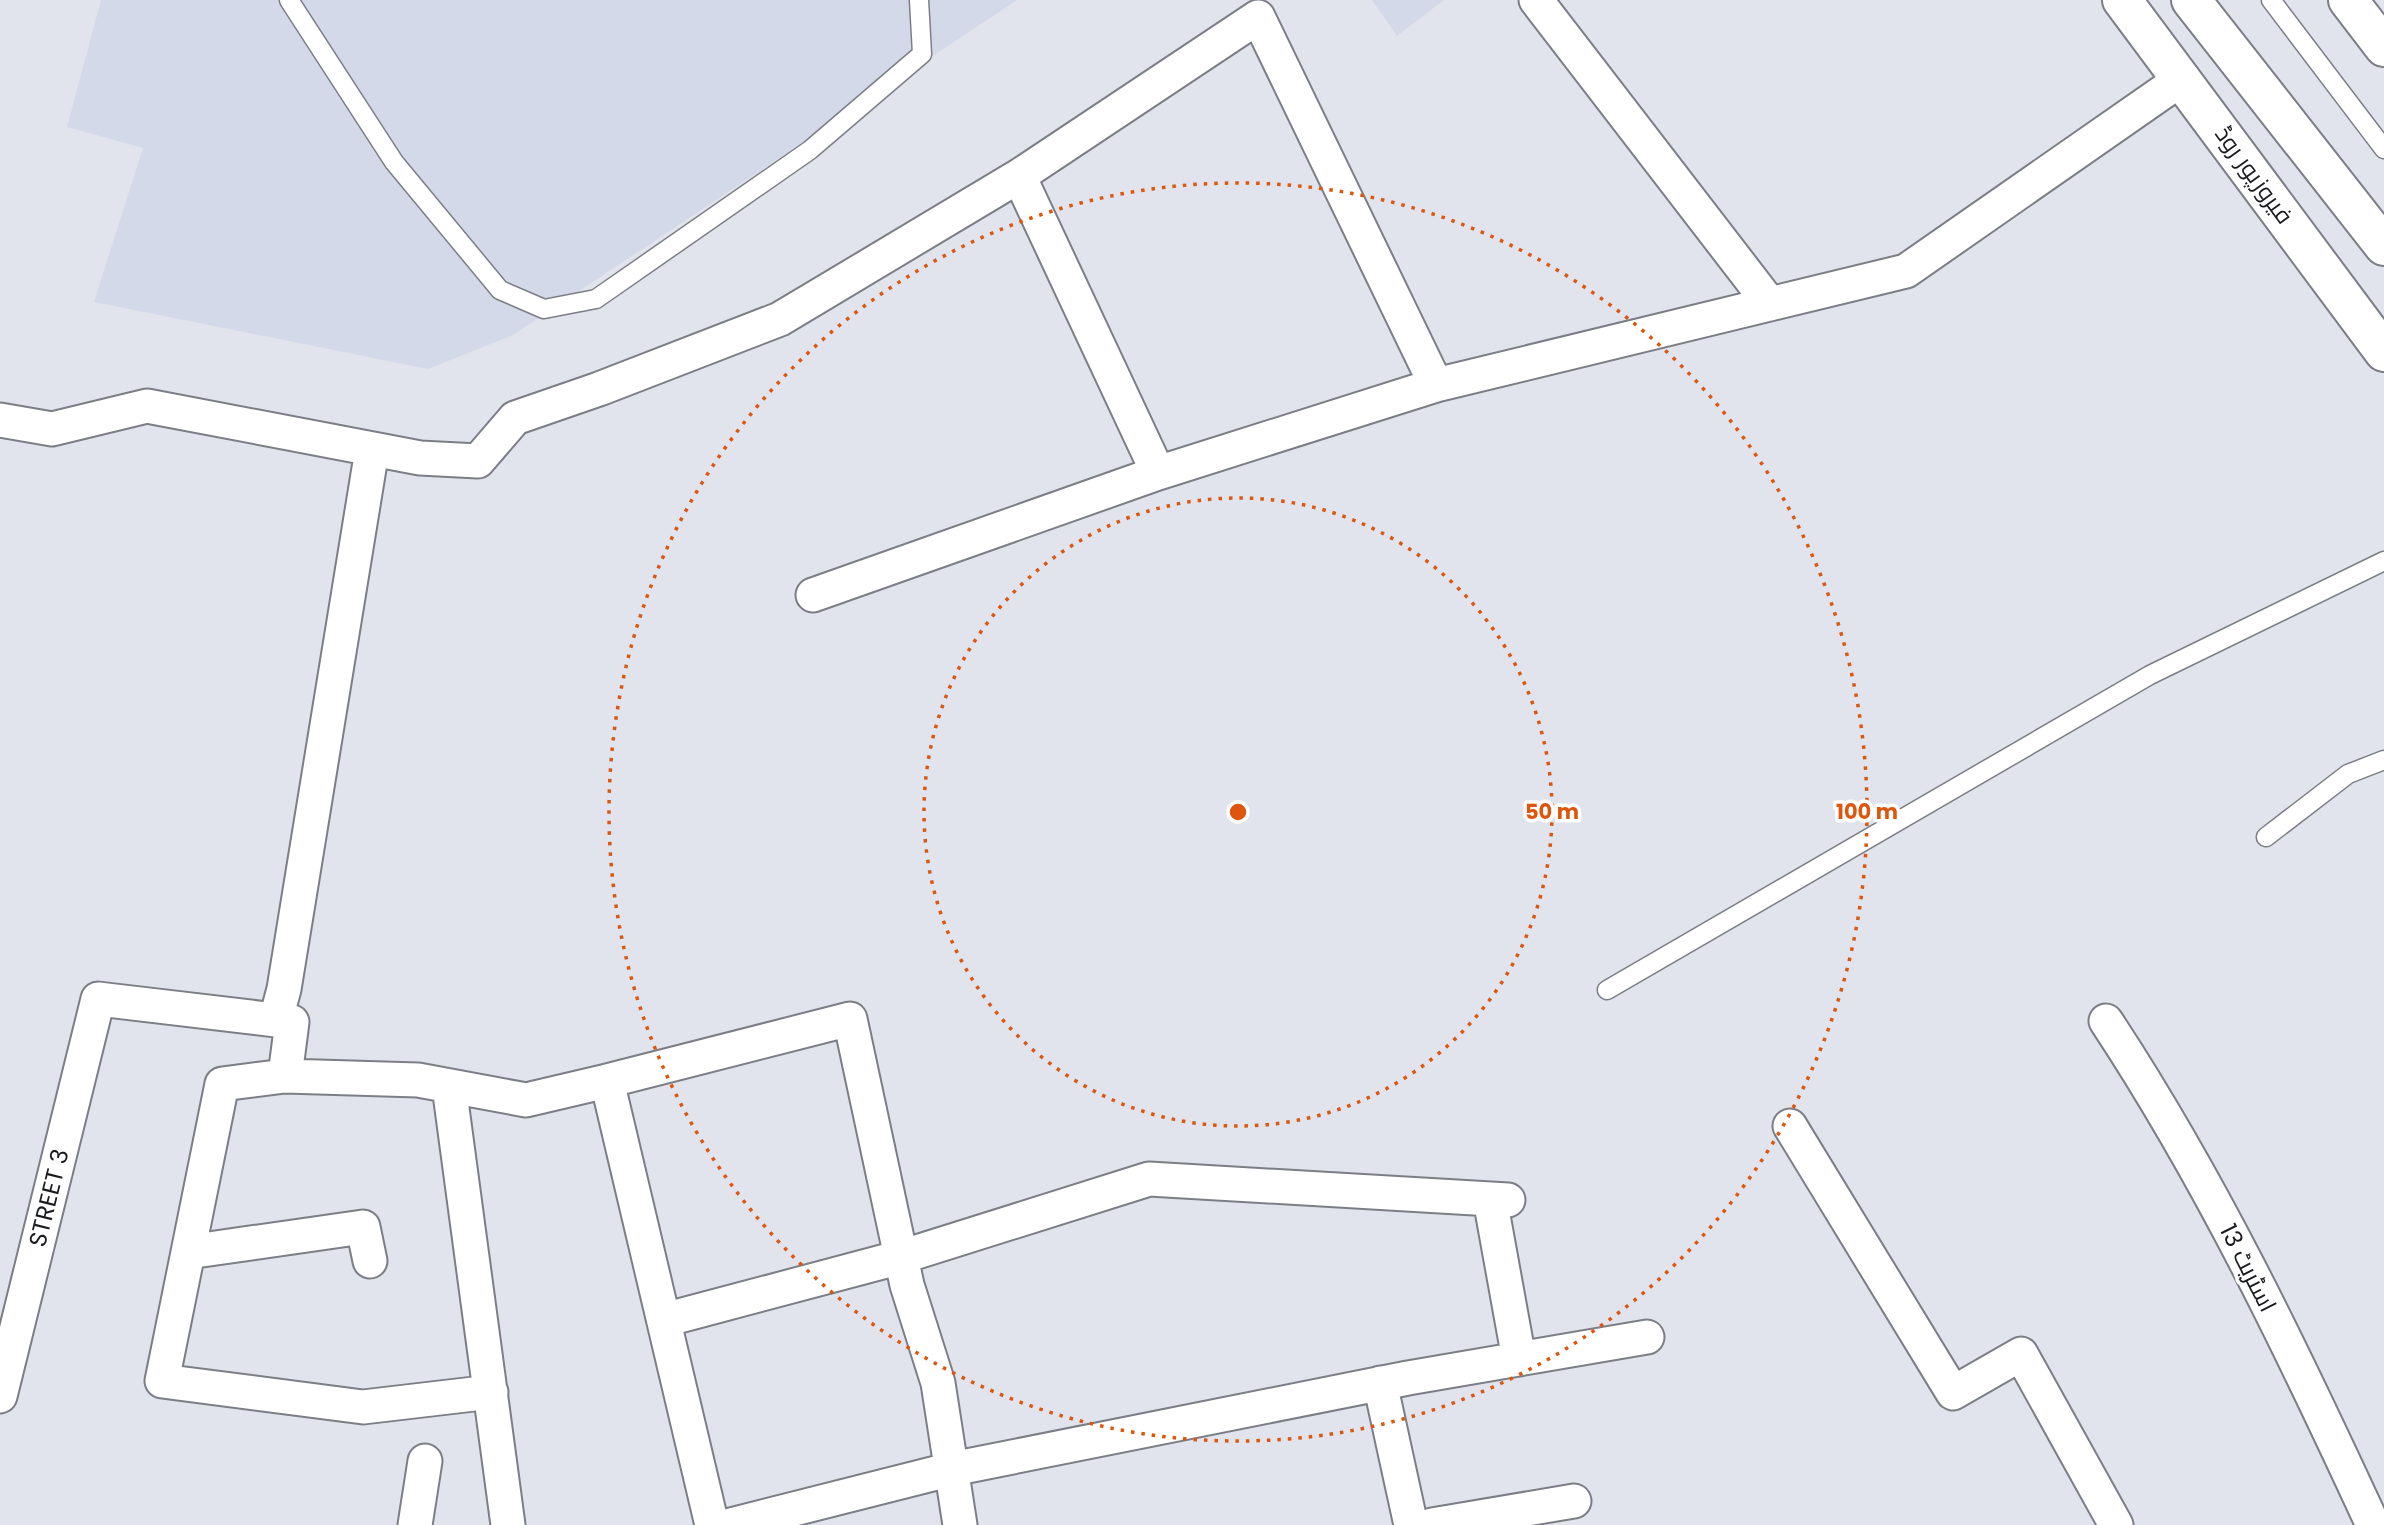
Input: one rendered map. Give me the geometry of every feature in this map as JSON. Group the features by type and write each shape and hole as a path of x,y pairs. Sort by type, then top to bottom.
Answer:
{"main road":[{"name":"فیروزپور روڈ","path":"2122,0 2183,78 2384,352"},
{"path":"2191,0 2384,246"},
{"path":"2347,0 2384,47"}],"street":[{"path":"1536,0 1770,304"},
{"path":"0,420 51,429 147,406 420,458 478,461 515,418 599,389 780,319 1019,176 1258,17 1436,386"},
{"path":"813,595 1158,473 1436,386 1906,271 2183,78"},
{"path":"1019,176 1158,473"},
{"path":"285,1076 292,1021 276,1019 284,989 372,450"},
{"name":"STREET 3","path":"0,1396 98,999 276,1019"},
{"path":"491,1392 363,1406 162,1381 222,1084 285,1076 418,1080 526,1100 850,1019 901,1257 938,1383 960,1525"},
{"name":"اسٹریٹ 13","path":"2106,1021 2155,1096 2240,1249 2372,1525"},
{"path":"607,1081 712,1525"},
{"path":"449,1086 509,1525"},
{"path":"1790,1126 1953,1393 2021,1354 2116,1525"},
{"path":"664,1320 901,1257 1149,1179 1499,1200 1519,1359"},
{"path":"188,1252 363,1227 370,1261"},
{"path":"732,1525 823,1514 952,1469 1380,1383 1647,1337"},
{"path":"1380,1383 1411,1525"},
{"path":"415,1525 425,1461"},
{"path":"1432,1525 1564,1510"}],"lane":[{"path":"289,0 394,162 412,184 500,290 544,309 596,299 810,150 922,54 919,0"},
{"path":"2271,0 2384,149"},
{"path":"1607,990 2150,675 2384,561"},
{"path":"2266,837 2348,774 2384,760"}],"shaded area":[{"path":"101,0 1017,0 513,335 428,369 94,302 143,148 67,127"},
{"path":"1372,0 1444,0 1397,36"}]}
